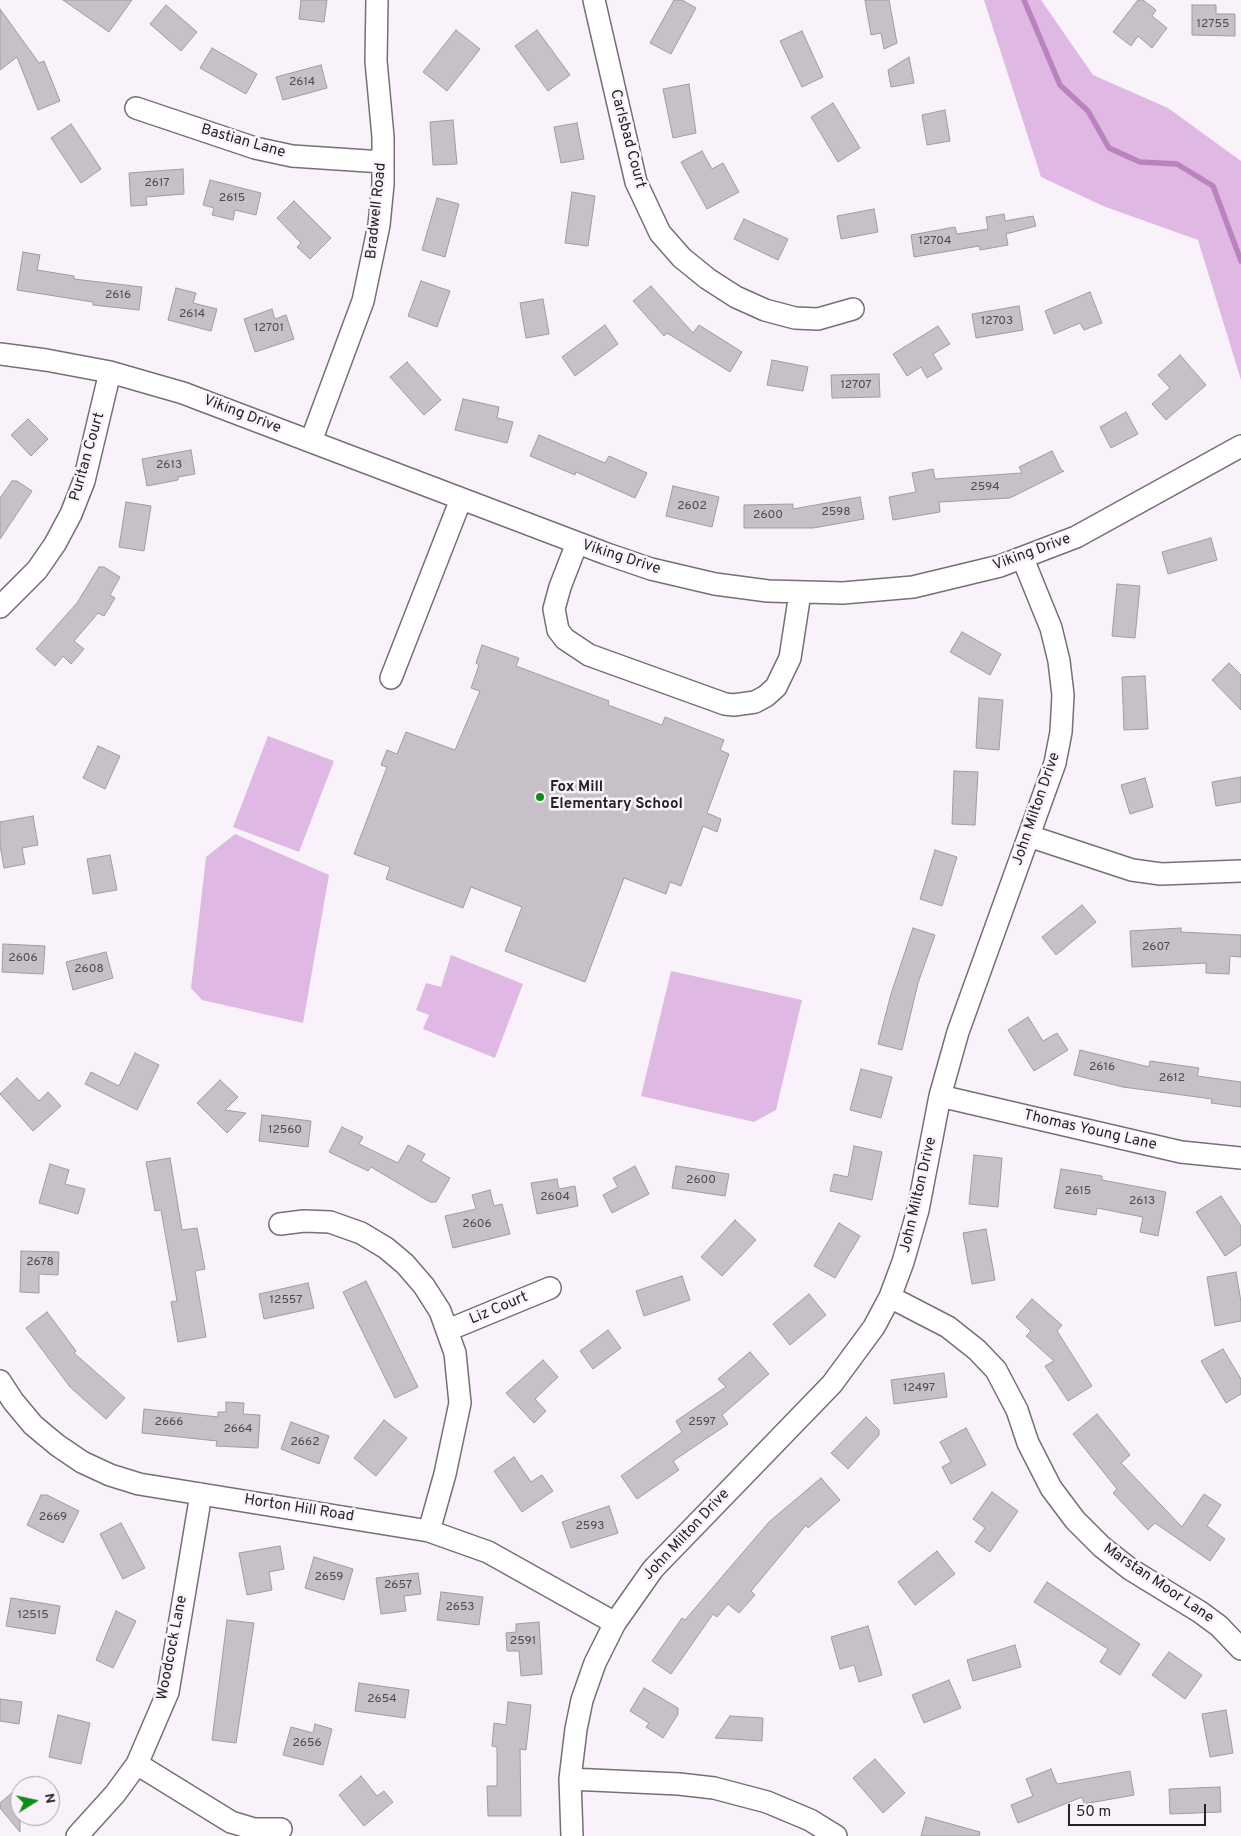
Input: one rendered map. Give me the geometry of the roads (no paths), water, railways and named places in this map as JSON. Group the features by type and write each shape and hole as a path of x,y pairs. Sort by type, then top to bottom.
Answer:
{"street":[{"name":"Bradwell Road","path":"311,441 363,301 379,225 383,162 376,60 377,0"},
{"name":"Carlsbad Court","path":"594,0 636,182 660,233 682,258 708,279 736,297 765,310 795,318 818,319 853,309"},
{"name":"Bastian Lane","path":"136,108 265,150 321,159 383,162"},
{"name":"Viking Drive","path":"0,354 46,360 110,372 183,393 577,543 651,569 715,584 800,593 843,593 913,587 948,580 1023,558 1076,537 1108,521 1241,446"},
{"name":"Puritan Court","path":"0,607 37,570 56,544 72,514 84,481 110,372"},
{"path":"391,678 461,498"},
{"path":"577,543 560,587 554,609 558,630 565,639 590,655 725,704 734,705 755,702 766,696 776,686 790,658 800,593"},
{"name":"John Milton Drive","path":"572,1836 570,1779 576,1729 582,1700 595,1663 614,1623 653,1569 832,1384 860,1348 890,1297 903,1262 918,1210 940,1096 958,1032 1029,836 1054,763 1061,732 1063,695 1060,661 1052,628 1023,558"},
{"path":"1029,836 1132,870 1162,874 1241,871"},
{"name":"Thomas Young Lane","path":"940,1096 1181,1152 1241,1158"},
{"path":"280,1224 304,1221 330,1222 361,1233 386,1248 405,1264 424,1286 440,1311 455,1354 460,1403 445,1474 429,1530"},
{"name":"Liz Court","path":"448,1330 550,1288"},
{"name":"Marstan Moor Lane","path":"890,1297 948,1327 977,1350 996,1370 1017,1410 1028,1443 1051,1488 1075,1520 1102,1547 1130,1569 1200,1612 1219,1626 1241,1649"},
{"name":"Horton Hill Road","path":"0,1381 13,1401 33,1425 57,1446 82,1462 110,1475 139,1484 429,1530 488,1552 614,1623"},
{"name":"Woodcock Lane","path":"77,1836 114,1794 137,1764 168,1692 201,1494"},
{"path":"137,1764 231,1822 254,1829 281,1829"},
{"path":"570,1779 679,1784 714,1788 767,1802 810,1820 836,1836"}],"waterway":[{"path":"1024,0 1060,85 1088,111 1109,148 1140,162 1177,164 1213,186 1241,261"}],"place":[{"name":"Fox Mill Elementary School","path":"540,797"}]}
